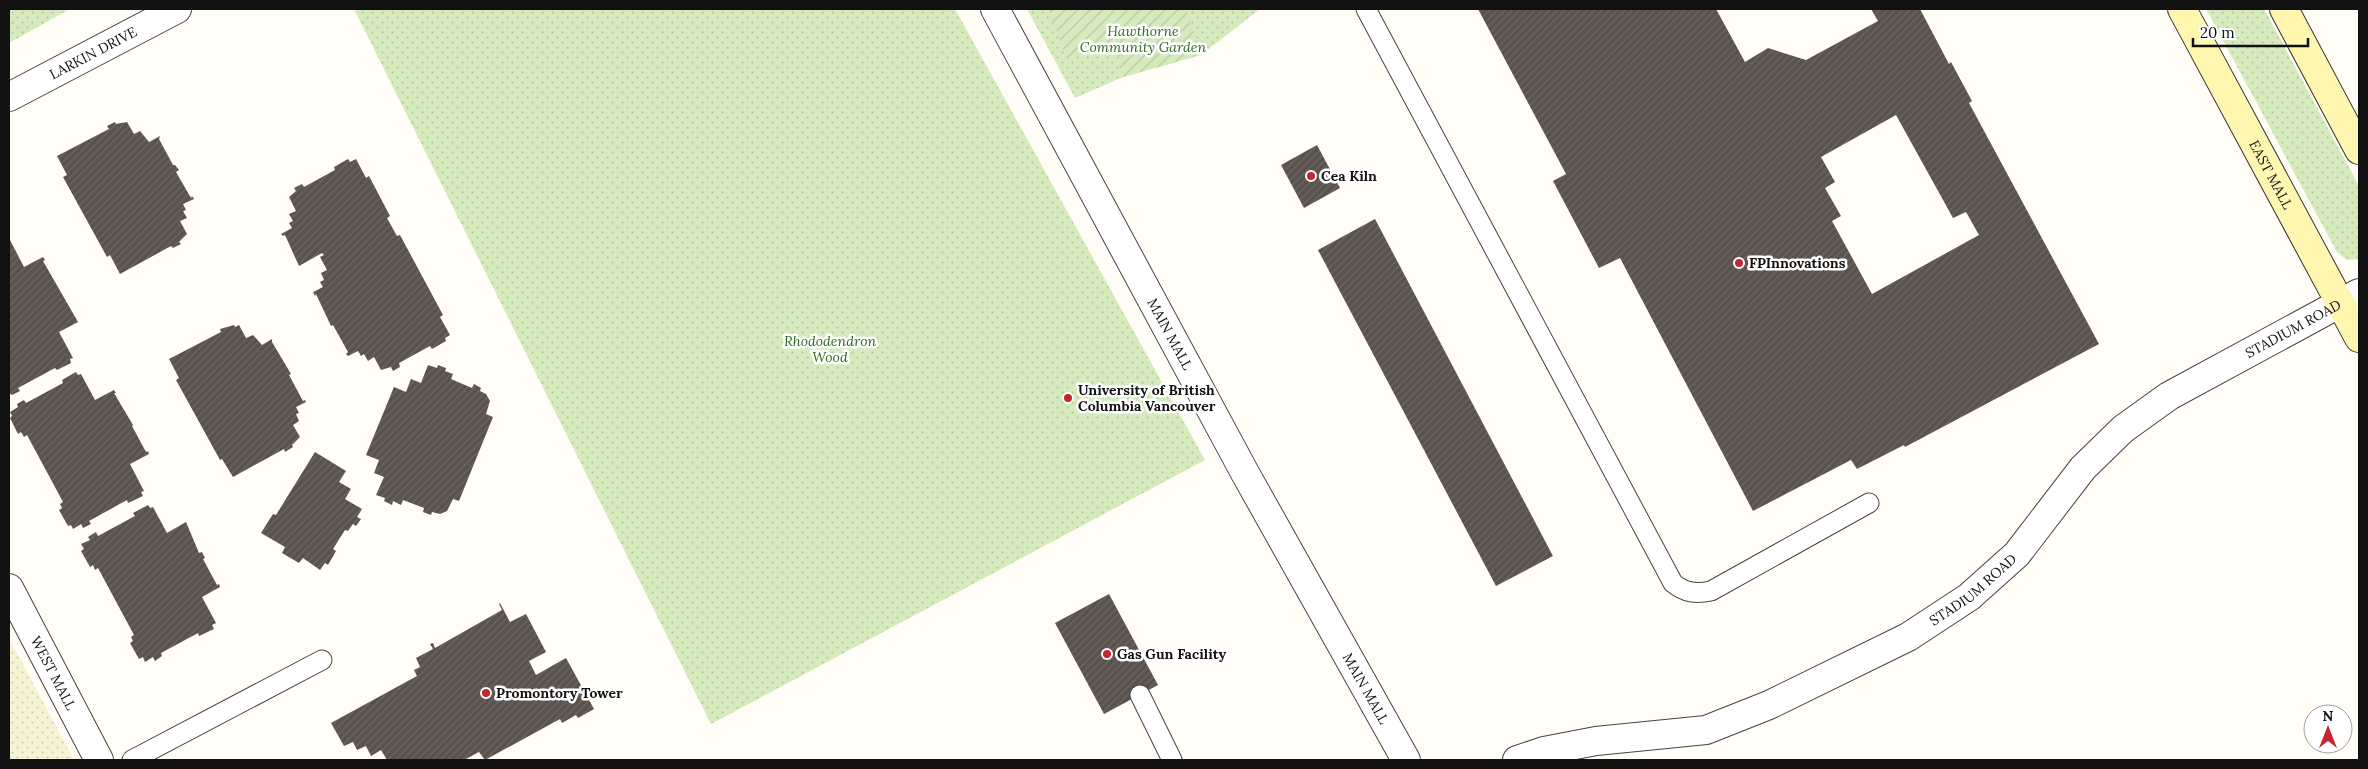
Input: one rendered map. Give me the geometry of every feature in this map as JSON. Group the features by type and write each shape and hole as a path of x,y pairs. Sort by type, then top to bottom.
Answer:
{"street":[{"name":"LARKIN DRIVE","path":"9,97 178,9"},
{"name":"MAIN MALL","path":"995,9 1245,473 1406,760"},
{"name":"EAST MALL","path":"2182,9 2350,298 2359,338"},
{"path":"2284,9 2359,150"},
{"name":"STADIUM ROAD","path":"1517,760 1544,751 1596,741 1706,730 1769,705 1908,637 1969,597 2016,554 2083,468 2123,428 2169,396 2350,298"},
{"name":"WEST MALL","path":"9,588 98,760"}],"lane":[{"path":"1366,9 1673,583 1681,590 1689,592 1711,591 1869,503"},
{"path":"132,760 322,660"},
{"path":"1140,695 1172,760"}],"shaded area":[{"path":"9,638 74,760 9,760"}],"green space":[{"path":"9,9 70,9 9,43"},
{"name":"Rhododendron Wood","path":"354,9 955,9 1205,460 711,724"},
{"name":"Hawthorne Community Garden","path":"1027,9 1260,9 1201,55 1123,77 1075,98"},
{"name":"Hawthorne Community Garden","path":"1049,9 1186,9 1201,55 1123,77 1113,46 1066,58"},
{"path":"2206,9 2264,9 2359,186 2359,259 2347,260 2337,252"}],"building":[{"name":"FPInnovations","path":"1478,9 1716,9 1745,62 1768,48 1806,60 1878,21 1871,9 1920,9 1949,64 1951,62 1972,101 1969,103 2099,344 1905,447 1904,445 1857,469 1851,460 1753,511 1620,258 1599,268 1553,181 1566,174","holes":["1896,115 1953,218 1966,212 1979,235 1872,294 1832,221 1841,216 1825,188 1835,182 1821,157"]},
{"path":"115,122 116,124 127,122 134,134 140,131 149,142 160,136 159,139 173,165 179,170 176,172 191,198 192,196 194,199 183,204 186,210 183,211 187,218 180,221 187,234 179,242 181,244 173,248 171,246 120,274 110,255 107,257 63,177 67,175 57,156 109,129 107,126"},
{"name":"Cea Kiln","path":"1317,145 1340,188 1304,208 1281,165"},
{"path":"348,159 350,162 356,159 366,178 369,176 390,216 387,218 397,236 400,235 443,315 440,317 450,335 445,338 446,341 432,349 430,346 399,363 400,367 393,371 391,367 381,370 374,357 368,361 364,354 361,356 358,351 348,356 346,354 348,352 333,325 331,326 316,294 315,296 313,292 323,287 320,282 324,280 321,273 327,270 320,257 324,255 322,253 299,266 285,235 281,234 292,228 289,223 293,221 289,214 296,211 289,197 296,191 294,188 302,184 304,187 335,170 334,167"},
{"path":"1375,219 1553,556 1496,586 1318,250"},
{"path":"9,238 24,267 43,257 45,260 43,261 78,322 59,332 73,358 70,359 71,363 57,370 55,368 18,388 20,391 12,395 9,393"},
{"path":"234,325 235,327 239,325 246,338 253,335 262,345 272,339 303,401 305,400 306,402 296,407 299,413 296,414 299,421 293,425 300,437 292,445 293,447 285,452 284,449 233,477 222,459 220,460 176,380 179,378 169,359 221,332 220,329"},
{"path":"428,365 437,368 438,365 446,368 445,371 453,374 451,379 472,388 474,384 481,388 480,391 486,394 490,401 486,414 493,417 459,501 453,499 447,511 440,514 432,512 431,515 423,512 424,508 403,500 401,505 393,501 392,505 384,501 385,498 376,495 384,477 374,473 379,460 366,455 394,387 406,392 411,379 421,383"},
{"path":"76,372 78,375 81,374 95,400 114,390 146,452 148,451 149,454 130,464 144,491 141,492 143,496 128,503 127,500 89,521 91,524 83,528 81,524 73,529 71,525 68,526 59,510 62,508 60,504 63,502 27,435 24,437 21,432 18,434 10,418 12,416 10,412 18,407 17,404 24,400 26,403 63,383 62,380"},
{"path":"315,452 346,471 339,482 351,489 345,499 362,509 357,517 361,519 356,526 353,524 348,531 345,530 333,549 336,551 328,565 325,563 320,570 303,558 299,563 282,553 285,547 261,533 273,514 276,515"},
{"path":"148,505 150,508 153,507 167,533 186,522 199,553 202,552 205,558 203,559 217,585 219,584 220,587 202,597 216,623 212,625 214,629 199,636 198,633 161,653 162,656 155,661 153,657 145,662 143,657 139,659 130,643 133,641 131,637 134,635 98,568 95,570 93,565 90,567 81,551 84,549 81,544 90,540 88,537 96,532 98,536 135,516 133,513"},
{"name":"Gas Gun Facility","path":"1109,594 1158,685 1104,714 1055,623"},
{"name":"Promontory Tower","path":"500,603 510,622 526,614 546,652 529,661 536,675 566,658 594,709 578,718 576,715 562,723 560,719 485,760 479,752 464,760 387,760 381,750 371,756 366,746 357,750 353,742 344,746 331,723 417,676 414,670 420,667 416,658 433,649 430,644 433,643 435,648 502,610"}],"place":[{"name":"Cea Kiln","path":"1311,176"},
{"name":"FPInnovations","path":"1739,263"},
{"name":"University of British Columbia Vancouver","path":"1068,398"},
{"name":"Gas Gun Facility","path":"1107,654"},
{"name":"Promontory Tower","path":"486,693"}]}
